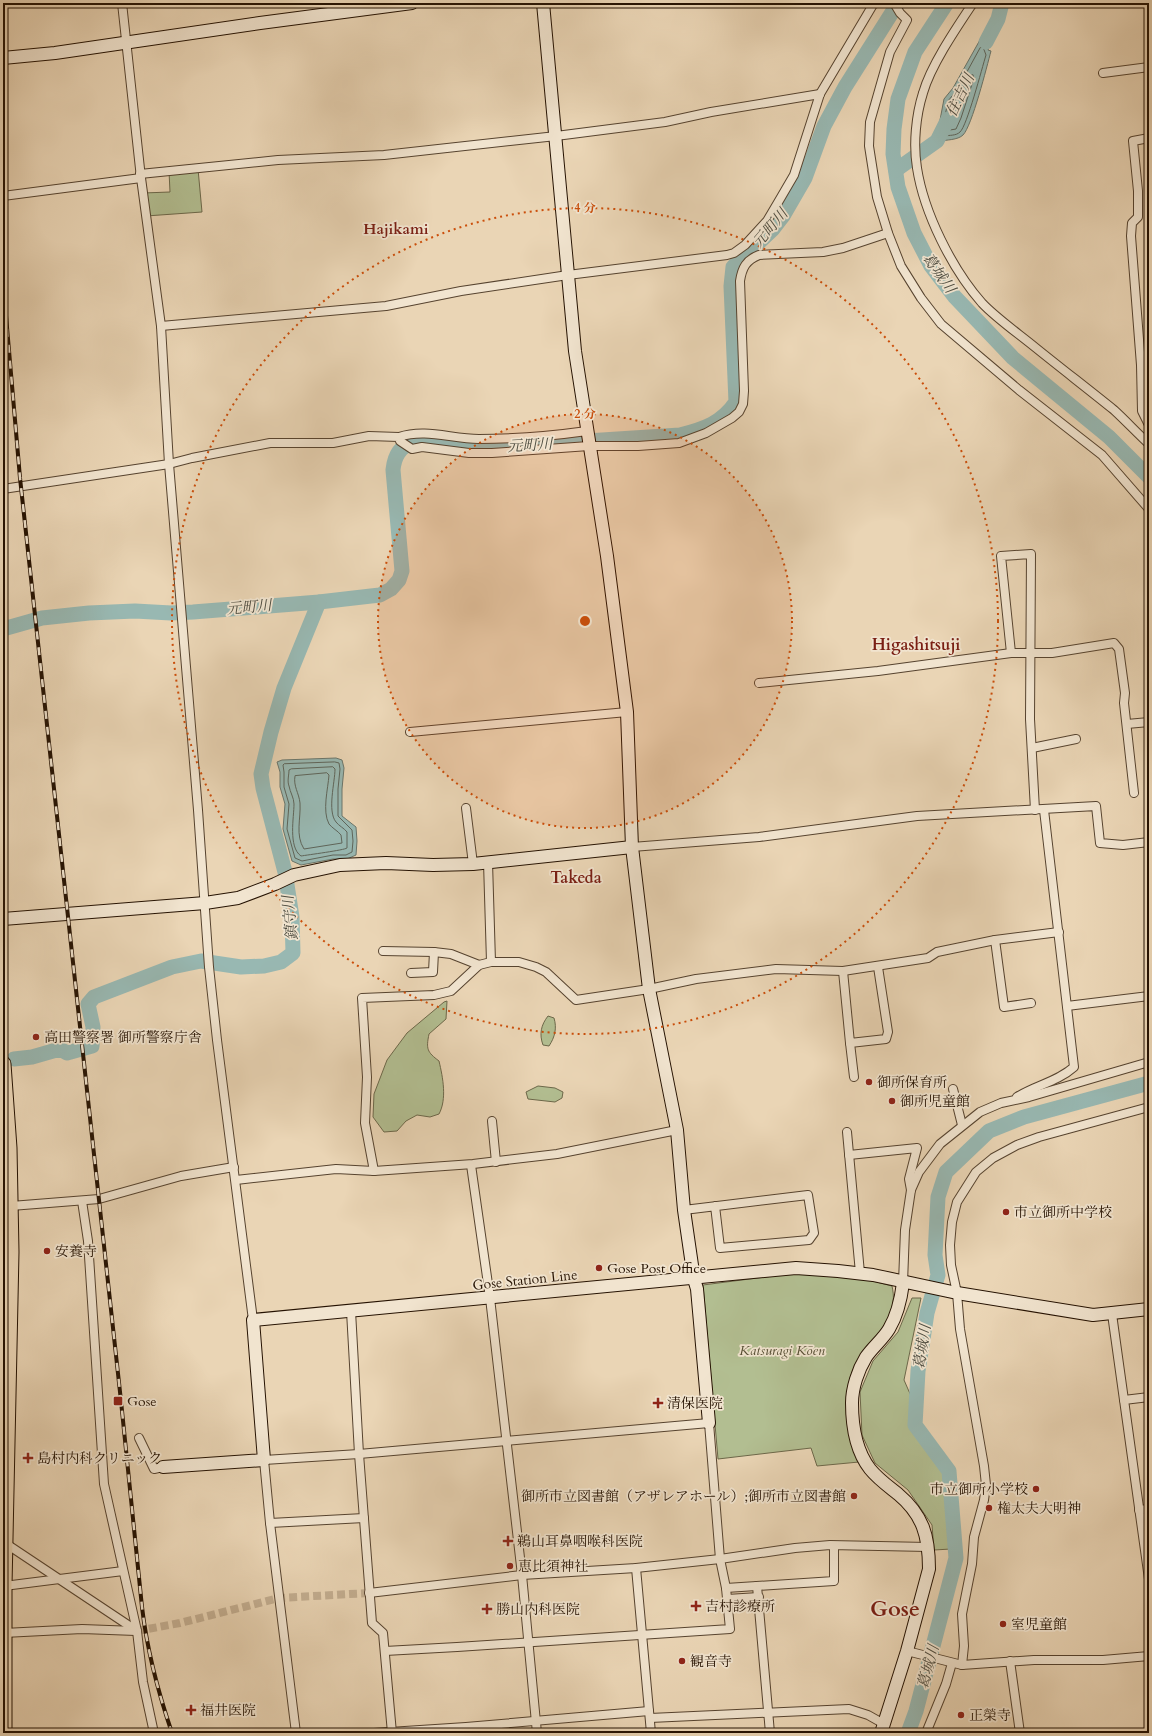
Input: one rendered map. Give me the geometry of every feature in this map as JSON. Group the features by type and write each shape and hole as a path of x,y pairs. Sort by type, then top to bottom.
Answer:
{"highway":[{"path":"3,1064 6,1148 11,1206 7,1252 3,1608 4,1733"}],"street":[{"path":"122,3 140,176 161,326 169,464 209,967 253,1320 270,1523 296,1733"},
{"path":"3,58 55,53 412,3"},
{"path":"385,1651 730,1629 726,1588 720,1559 697,1289 694,1279 684,1210 677,1130 649,989 632,848 627,712 607,561 586,431 576,351 543,3"},
{"path":"161,326 386,306 461,291 568,275 727,256 734,253 746,245 767,221 794,175 820,94 874,3"},
{"path":"894,3 900,13 907,20 890,52 870,122 869,146 877,197 888,233 901,266 921,298 941,324 1019,390 1102,456 1149,509"},
{"path":"974,3 931,72 923,92 918,113 916,139 917,167 930,212 943,242 961,274 983,304 1115,412 1149,444"},
{"path":"1103,73 1149,67"},
{"path":"3,196 140,176 278,160 384,155 556,136 665,122 711,112 820,94"},
{"path":"1149,138 1133,141 1138,191 1138,218 1132,223 1131,236 1145,365 1142,410 1149,425"},
{"path":"3,489 169,464 270,443 333,443 370,436 400,439 412,449 422,447 469,453 492,453 589,446 638,446 679,443 720,426 739,412 743,404 741,272 745,264 757,254 823,252 843,248 888,233"},
{"path":"746,245 757,254"},
{"path":"400,439 411,433 426,432 452,437 478,439 555,435 586,431"},
{"path":"1011,653 1001,556 1031,554 1032,748 1035,810"},
{"path":"759,683 878,671 1011,653 1052,653 1114,643 1119,649 1125,693 1124,704 1134,793"},
{"path":"410,732 627,712"},
{"path":"1127,724 1149,722"},
{"path":"1032,748 1076,739"},
{"path":"3,919 205,903 238,898 294,875 340,865 386,863 433,865 473,864 759,837 917,816 1096,806 1100,843 1123,845 1149,842"},
{"path":"466,808 473,864"},
{"path":"374,1733 650,1714 849,1709 868,1714 882,1728 910,1652 929,1569 928,1548 923,1522 911,1506 877,1477 864,1460 855,1435 852,1402 857,1375 866,1358 889,1329 898,1311 908,1284 904,1230 911,1190 925,1163 940,1144 980,1112 1014,1099 1029,1090 1064,1075 1074,1066 1044,810"},
{"path":"488,862 491,962"},
{"path":"374,1171 366,1123 367,1077 362,998 434,995 451,991 479,965 491,962 519,962 536,967 546,972 576,1000 649,989 696,979 776,969 843,972 928,958 937,952 995,940 1059,932"},
{"path":"995,940 1004,1007 1031,1003"},
{"path":"383,951 434,952 452,954 479,965"},
{"path":"411,973 433,972 434,952"},
{"path":"850,1044 886,1039 888,1032 878,966"},
{"path":"843,972 854,1076"},
{"path":"1068,1006 1149,996"},
{"path":"1014,1099 1029,1097 1149,1062"},
{"path":"952,1089 962,1125"},
{"path":"962,1665 964,1646 962,1614 972,1564 974,1537 984,1500 986,1485 960,1329 952,1292 950,1245 952,1222 957,1202 965,1186 976,1172 993,1158 1017,1145 1039,1137 1149,1107"},
{"path":"492,1121 496,1162"},
{"path":"236,1180 336,1168 374,1171 470,1165 557,1154 677,1130"},
{"path":"847,1132 860,1274"},
{"path":"850,1155 917,1148 909,1179 911,1190"},
{"path":"470,1165 490,1298 507,1440 522,1574 537,1733"},
{"path":"11,1206 99,1199 181,1176 234,1167"},
{"path":"684,1210 715,1206 808,1195 814,1232 809,1240 720,1248 715,1206"},
{"path":"82,1201 88,1241 104,1484 137,1631 143,1682 154,1733"},
{"name":"Gose Station Line","path":"253,1320 694,1279 796,1268 860,1274 952,1292 1093,1315 1149,1310"},
{"path":"351,1311 369,1593 372,1623 383,1633 392,1732"},
{"path":"1112,1314 1149,1579"},
{"path":"1124,1400 1149,1397"},
{"path":"139,1438 154,1469 163,1467 359,1454 709,1423"},
{"path":"1139,1510 1149,1508"},
{"path":"270,1523 364,1518"},
{"path":"4,1541 59,1580 137,1631"},
{"path":"369,1593 522,1574 636,1568 720,1559 795,1548 834,1546 928,1548"},
{"path":"726,1588 834,1581 834,1546"},
{"path":"636,1568 651,1733"},
{"path":"4,1586 123,1571"},
{"path":"757,1586 770,1733"},
{"path":"727,1599 759,1597"},
{"path":"4,1633 82,1629 137,1631"},
{"path":"910,1652 962,1665 1034,1660 1102,1660 1149,1656"},
{"path":"1010,1661 1020,1733"},
{"path":"926,1733 946,1684 950,1663"}],"green space":[{"path":"198,169 202,212 146,216 143,193 170,192 169,171"},
{"path":"447,1001 446,1019 429,1034 428,1043 428,1050 439,1061 442,1074 444,1095 439,1114 430,1117 417,1115 406,1121 397,1131 384,1132 373,1117 374,1094 387,1060 407,1033"},
{"path":"548,1016 554,1018 555,1025 554,1036 549,1046 543,1045 541,1033 542,1026"},
{"path":"538,1086 555,1088 563,1092 562,1098 555,1102 528,1099 526,1092"},
{"name":"Katsuragi Kōen","path":"796,1273 869,1280 892,1286 893,1299 891,1311 887,1320 882,1329 862,1354 852,1372 849,1382 848,1393 850,1417 859,1462 817,1466 811,1448 718,1459 703,1285"},
{"path":"912,1298 921,1298 904,1380 911,1396 915,1434 934,1449 953,1498 951,1549 934,1550 932,1525 908,1490 875,1463 862,1435 860,1392 873,1361 898,1332"}],"water":[{"path":"990,22 995,25 988,50 991,51 971,120 961,137 952,140 939,141 940,120 944,99 953,88"},
{"path":"336,758 342,760 344,768 342,816 356,827 356,855 347,859 333,859 301,865 292,861 283,829 285,804 280,787 280,772 277,762 282,760"}],"waterway":[{"name":"元町川","path":"3,629 42,618 89,613 135,611 171,613 193,612 319,602 380,595 391,589 399,580 402,571 393,470 396,457 402,448 410,443 432,442 469,447 491,447 680,435 705,427 718,420 725,415 736,402 731,286 733,267 773,229 783,216 805,178 824,126 845,87 898,3"},
{"name":"葛城川","path":"947,3 915,52 898,99 894,129 893,154 898,187 914,233 931,266 954,296 1013,358 1109,437 1149,477"},
{"name":"住吉川","path":"986,42 998,19 1002,3"},
{"name":"住吉川","path":"896,170 937,141 948,119"},
{"name":"鎮守川","path":"14,1059 32,1057 60,1049 67,1053 92,1046 93,1027 88,1004 94,997 172,967 201,961 241,967 264,966 281,962 293,953 292,917 285,872 263,788 261,774 284,688 319,602"},
{"name":"葛城川","path":"908,1733 916,1711 956,1558 949,1471 915,1425 918,1371 927,1313 938,1275 935,1255 938,1197 946,1172 989,1131 1024,1117 1149,1083"}],"tunnel":[{"path":"137,1631 180,1623 279,1598 369,1593"}],"railway":[{"path":"3,281 20,478 121,1401 142,1607 154,1671 172,1733"}],"place":[{"name":"高田警察署 御所警察庁舎","path":"36,1037"},
{"name":"御所保育所","path":"869,1082"},
{"name":"御所児童館","path":"892,1101"},
{"name":"市立御所中学校","path":"1006,1212"},
{"name":"安養寺","path":"47,1251"},
{"name":"Gose Post Office","path":"599,1268"},
{"name":"Gose","path":"118,1401"},
{"name":"清保医院","path":"658,1403"},
{"name":"島村内科クリニック","path":"28,1458"},
{"name":"市立御所小学校","path":"1036,1489"},
{"name":"御所市立図書館（アザレアホール）;御所市立図書館","path":"854,1496"},
{"name":"権太夫大明神","path":"989,1508"},
{"name":"鵜山耳鼻咽喉科医院","path":"508,1541"},
{"name":"恵比須神社","path":"510,1566"},
{"name":"吉村診療所","path":"696,1606"},
{"name":"勝山内科医院","path":"487,1609"},
{"name":"室児童館","path":"1003,1624"},
{"name":"観音寺","path":"682,1661"},
{"name":"福井医院","path":"191,1710"},
{"name":"正榮寺","path":"961,1715"}],"district":[{"name":"Hajikami","path":"396,229"},
{"name":"Higashitsuji","path":"916,645"},
{"name":"Takeda","path":"576,878"},
{"name":"Gose","path":"895,1609"}]}
